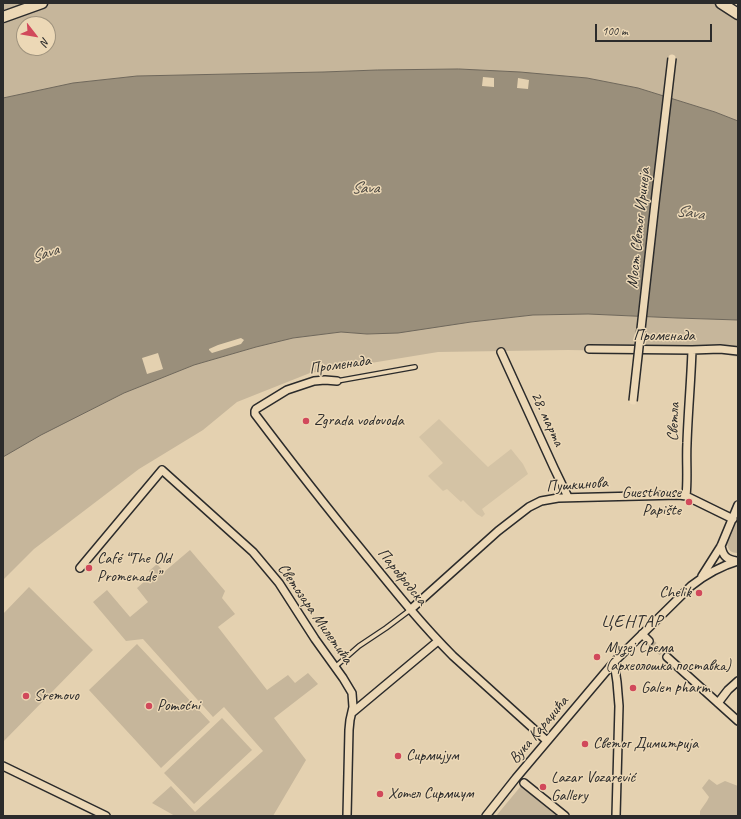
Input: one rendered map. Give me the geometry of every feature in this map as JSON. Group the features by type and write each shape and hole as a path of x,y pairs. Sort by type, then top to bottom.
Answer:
{"street":[{"path":"3,17 42,3"},
{"path":"721,3 738,14"},
{"name":"Мост Светог Иринеја","path":"633,401 672,58"},
{"name":"Променада","path":"590,349 738,350"},
{"name":"Светла","path":"686,496 687,423 692,350"},
{"name":"28. марта","path":"501,352 568,497"},
{"name":"Променада","path":"255,414 256,409 287,390 314,381 337,380"},
{"name":"Паробродска","path":"255,414 292,463 410,610 438,641 547,741"},
{"name":"Светозара Милетића","path":"80,568 162,470 253,552 279,583 352,693 353,712 349,730 346,816"},
{"name":"Пушкинова","path":"410,610 498,531 529,507 541,501 568,497 680,495 686,496 733,519"},
{"path":"702,578 721,546 738,505"},
{"path":"721,546 724,555 730,560 737,561"},
{"path":"702,578 719,568 737,561"},
{"name":"Вука Караџића","path":"486,816 614,662 681,595 702,578"},
{"path":"642,634 650,641"},
{"path":"353,712 438,641"},
{"path":"667,657 738,721"},
{"path":"614,662 617,682 618,717 616,816"},
{"path":"718,703 728,690 738,681"},
{"path":"3,766 105,816"},
{"path":"524,782 565,816"}],"lane":[{"name":"Променада","path":"337,380 415,367"},
{"path":"335,667 359,646 410,610"}],"shaded area":[{"path":"3,3 724,3 738,11 738,121 715,112 638,88 587,78 459,69 137,76 73,83 3,98"},
{"path":"588,314 738,320 738,357 717,353 647,353 628,351 568,350 438,352 310,373 237,402 203,430 139,469 34,549 3,580 3,457 40,435 124,393 194,365 293,338 341,332 367,334 533,315"},
{"path":"439,419 488,467 511,449 523,464 528,474 482,509 485,514 482,517 463,500 461,502 447,489 443,491 428,476 443,463 419,437"},
{"path":"738,514 738,553 730,551 727,543"},
{"path":"190,550 225,591 222,598 235,614 218,627 267,690 288,675 295,683 308,673 318,684 274,718 306,760 273,816 175,816 152,803 171,786 195,812 263,751 224,707 213,717 143,639 126,641 93,602 107,590 130,617 148,602 137,588 152,575 149,571 157,564 164,572"},
{"name":"Sremovo","path":"29,587 93,650 3,742 3,614"},
{"name":"Pomoćni","path":"137,644 210,722 161,768 89,690"},
{"path":"222,718 252,750 194,804 164,773"},
{"path":"709,779 717,785 725,781 738,786 738,816 700,816 700,811 709,797 702,788"},
{"path":"521,786 557,816 496,816"}],"water":[{"name":"Sava","path":"459,69 520,72 587,78 638,88 715,112 738,121 738,320 588,314 533,315 471,322 398,333 367,334 341,332 293,338 194,365 124,393 41,435 3,457 3,98 73,83 137,76"}],"pier":[{"path":"483,77 494,78 494,87 482,86"},
{"path":"518,78 529,80 528,89 517,88"},
{"path":"241,338 244,340 241,344 212,353 209,350 218,345"},
{"path":"158,353 163,369 147,374 142,358"}],"tunnel":[{"path":"649,641 667,657"}],"place":[{"name":"Zgrada vodovoda","path":"306,421"},
{"name":"Guesthouse Papište","path":"689,502"},
{"name":"Café “The Old Promenade”","path":"89,568"},
{"name":"Chelik","path":"699,593"},
{"name":"Музеј Срема (археолошка поставка)","path":"597,657"},
{"name":"Galen pharm","path":"633,688"},
{"name":"Sremovo","path":"26,696"},
{"name":"Pomoćni","path":"149,706"},
{"name":"Светог Димитрија","path":"585,744"},
{"name":"Сирмијум","path":"398,756"},
{"name":"Lazar Vozarević Gallery","path":"543,787"},
{"name":"Хотел Сирмиум","path":"380,794"}],"district":[{"name":"ЦЕНТАР","path":"632,622"}]}
